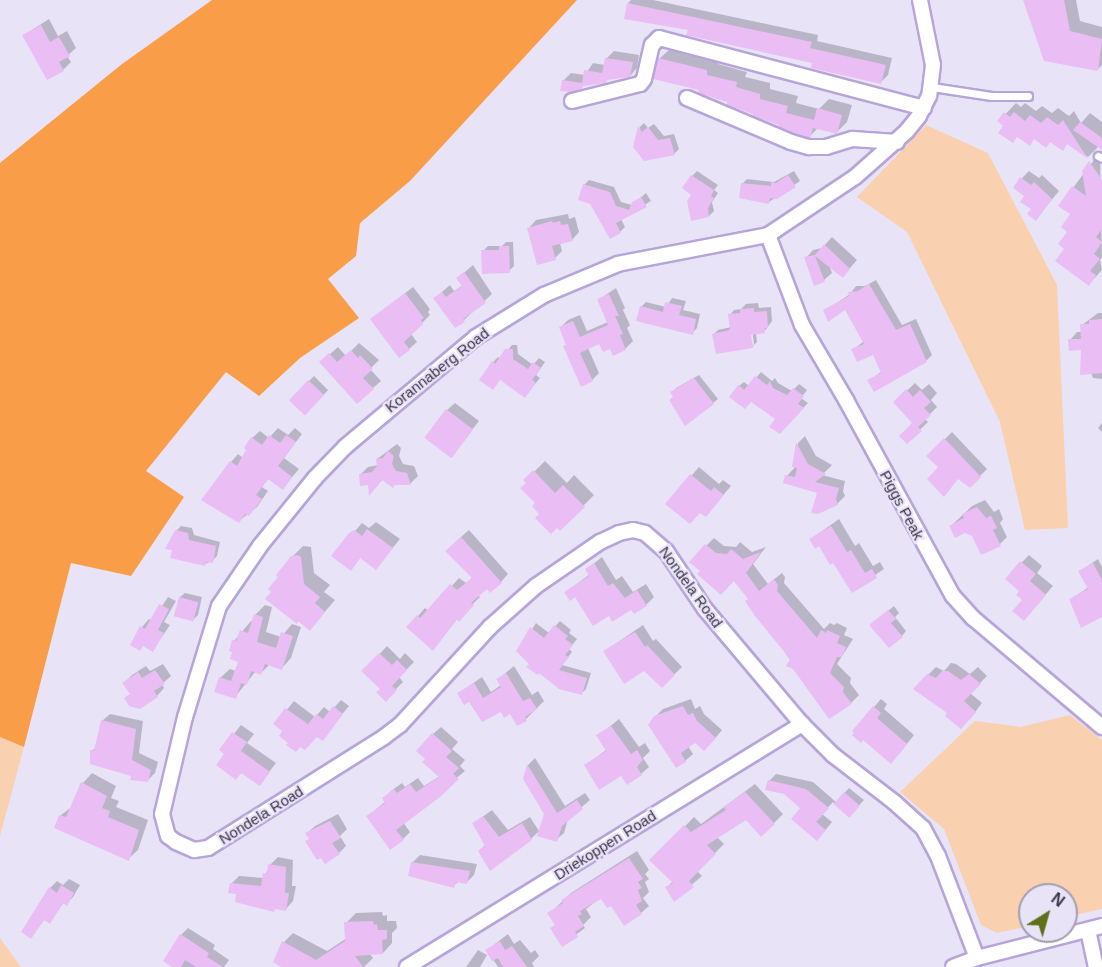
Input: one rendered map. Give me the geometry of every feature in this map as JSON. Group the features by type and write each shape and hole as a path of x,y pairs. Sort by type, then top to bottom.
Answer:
{"street":[{"name":"Korannaberg Road","path":"208,848 194,850 176,842 168,836 162,814 188,707 219,606 260,546 315,478 345,447 476,337 544,295 618,264 768,235 842,186 897,142 924,108 932,87 933,65 920,0"},
{"path":"572,101 640,84 644,80 652,45 659,38 924,108"},
{"path":"687,98 791,142 809,147 826,147 853,139 897,142"},
{"name":"Piggs Peak","path":"768,235 802,325 953,596 973,618 1102,727"},
{"name":"Nondela Road","path":"208,848 384,737 400,724 490,627 536,586 581,553 619,533 633,530 645,532 657,540 734,645 802,724 833,755 894,802 923,828 938,856 977,958"},
{"name":"Driekoppen Road","path":"407,967 802,724"},
{"path":"953,967 977,958 1102,926"},
{"path":"1088,930 1096,967"}],"lane":[{"path":"932,87 991,96 1028,96"}],"shaded area":[{"path":"212,0 577,0 410,181 360,223 356,256 328,279 359,318 300,358 259,396 226,372 146,471 184,497 131,576 71,563 24,747 0,737 0,163 122,64"},
{"path":"926,125 988,153 1057,285 1068,528 1025,530 1000,422 907,232 857,197"},
{"path":"1070,715 1102,740 1102,909 1078,914 1078,883 1018,883 1018,929 997,933 981,925 944,829 900,792 975,721 1021,727"},
{"path":"0,737 24,747 0,836"},
{"path":"0,938 21,967 0,967"}],"building":[{"path":"1023,0 1064,0 1070,31 1102,39 1098,71 1044,61"},
{"path":"627,3 812,42 810,48 886,65 881,84 811,68 812,63 686,35 688,30 624,19"},
{"path":"41,25 50,42 59,37 70,56 59,62 64,71 47,80 22,35"},
{"path":"605,58 633,62 630,77 583,86 582,89 570,92 560,91 562,80 582,83 584,70 602,73"},
{"path":"658,58 707,70 707,75 737,82 736,87 760,94 760,99 788,106 786,113 814,120 817,108 842,115 837,134 813,128 810,138 727,105 727,102 698,93 699,90 653,79"},
{"path":"1004,112 1010,117 1014,112 1025,121 1030,115 1041,123 1047,117 1058,125 1063,120 1088,159 1067,144 1063,151 1050,142 1046,148 1034,139 1030,146 1017,137 1013,143 998,133 1003,126 997,121"},
{"path":"1080,122 1102,138 1102,150 1073,130"},
{"path":"638,126 642,132 648,127 658,140 670,138 675,155 644,161 633,147"},
{"path":"1089,161 1102,180 1102,229 1096,237 1102,242 1094,254 1100,259 1090,271 1096,275 1089,286 1055,261 1064,249 1058,244 1067,232 1061,227 1070,214 1058,206 1072,186 1086,196 1082,171"},
{"path":"691,175 714,190 711,196 714,198 708,208 709,217 691,221 687,201 691,195 682,188"},
{"path":"788,175 796,187 777,199 770,198 769,204 739,198 741,183 771,186 771,182 776,183"},
{"path":"1020,177 1031,185 1034,182 1052,199 1036,221 1027,214 1031,209 1020,202 1024,196 1013,188"},
{"path":"583,184 610,192 616,206 629,210 632,202 641,197 647,207 616,223 621,233 610,239 590,204 578,200"},
{"path":"552,221 553,223 560,221 561,225 568,224 573,241 552,246 556,260 537,265 527,228"},
{"path":"824,244 850,269 843,278 815,256 825,282 814,286 804,257 815,255"},
{"path":"499,246 509,246 510,273 482,274 481,250 499,250"},
{"path":"464,272 486,303 463,319 465,322 455,328 433,298 442,292 446,297 462,286 456,278"},
{"path":"869,284 896,330 910,324 927,362 874,392 867,380 881,373 873,355 857,362 851,349 864,344 845,310 828,322 823,310 849,296 848,292 858,291"},
{"path":"405,293 424,318 421,320 423,324 404,342 410,350 399,358 370,319"},
{"path":"609,294 619,316 615,316 623,334 620,335 626,350 613,356 610,349 603,352 599,344 580,353 593,381 581,387 563,346 566,345 559,327 573,321 580,337 608,325 597,299"},
{"path":"665,302 682,306 679,315 696,319 693,335 636,321 640,306 663,312"},
{"path":"754,308 754,312 767,311 768,328 765,328 765,333 751,335 753,348 716,354 712,334 730,330 728,314 740,313 740,309"},
{"path":"1102,319 1102,373 1080,375 1081,350 1069,351 1068,339 1081,339 1080,324 1089,324 1089,320"},
{"path":"505,349 513,349 513,359 528,369 533,362 541,368 532,380 536,383 525,398 500,380 493,390 479,380 492,361 495,364"},
{"path":"351,350 358,358 360,355 373,369 363,378 374,389 357,404 319,362 329,353 337,362"},
{"path":"755,376 767,385 770,381 773,388 787,395 793,388 804,396 798,404 804,408 780,434 769,427 775,419 751,402 745,409 729,397 738,385 744,390"},
{"path":"694,378 714,404 685,426 669,400 673,397 670,392"},
{"path":"308,380 324,395 305,415 289,400"},
{"path":"906,389 913,397 920,390 931,402 924,408 931,415 918,427 922,431 907,444 899,436 912,423 893,402"},
{"path":"446,409 473,429 451,458 424,438"},
{"path":"269,435 280,443 286,435 296,442 278,466 292,477 283,490 268,479 256,495 262,499 249,516 245,514 239,523 201,500 230,461 237,466 251,437 262,445"},
{"path":"944,438 981,477 970,488 958,479 944,497 927,479 938,467 926,456"},
{"path":"796,442 808,464 826,474 815,482 839,488 836,499 838,505 818,514 811,513 817,493 783,483 785,475 795,477 797,468 792,467"},
{"path":"388,451 394,456 392,464 396,471 407,473 411,485 395,485 393,488 382,480 369,496 368,485 360,486 359,474 372,472 377,466 376,459 383,458"},
{"path":"533,470 555,493 563,485 585,507 560,531 557,528 551,534 535,518 539,514 532,506 535,503 520,488 526,483 523,480"},
{"path":"690,474 711,491 714,487 724,495 706,517 700,513 690,524 665,504"},
{"path":"977,507 986,518 991,516 997,528 993,530 1001,546 981,555 972,536 965,533 955,538 949,526 964,518 962,514"},
{"path":"831,526 847,552 851,550 865,573 872,569 877,578 852,593 833,563 830,565 819,546 815,549 809,539"},
{"path":"367,529 393,548 376,570 360,558 351,571 331,556 349,533 354,530 362,536"},
{"path":"175,530 188,533 189,540 216,546 213,563 206,562 205,566 170,558 172,550 165,549"},
{"path":"461,537 502,583 490,593 487,589 471,603 474,605 459,622 457,619 433,651 406,627 417,615 420,618 450,584 457,590 472,578 445,551"},
{"path":"705,544 716,553 727,554 731,549 743,559 761,552 746,573 759,591 774,579 778,585 777,591 817,638 821,630 826,633 827,630 840,636 837,643 846,647 842,657 837,657 830,673 844,687 843,692 852,704 829,719 793,669 786,666 790,659 755,616 745,601 748,599 734,581 721,595 697,574 700,571 689,562"},
{"path":"291,556 301,557 304,584 320,597 315,603 325,612 310,631 298,621 297,624 265,599 271,592 268,589 278,577 276,575"},
{"path":"1020,561 1036,574 1030,581 1046,595 1024,621 1012,611 1022,600 1016,595 1019,591 1005,579"},
{"path":"594,563 608,586 613,583 625,598 637,590 647,606 634,614 631,610 612,622 609,616 593,626 575,597 570,601 564,592 589,576 585,569"},
{"path":"1093,563 1102,580 1102,617 1081,628 1069,599 1088,589 1078,571"},
{"path":"179,597 198,602 193,621 174,616"},
{"path":"159,604 169,609 158,630 164,633 153,652 143,646 140,651 130,645 140,626 145,629"},
{"path":"888,610 896,619 891,623 903,637 889,648 869,625"},
{"path":"254,614 263,617 257,642 276,648 281,632 293,636 282,670 265,664 261,675 251,671 247,685 241,683 236,699 214,692 219,677 231,681 238,662 230,659 232,652 229,651 232,640 236,641 240,630 248,633"},
{"path":"554,625 568,636 565,639 573,645 565,655 569,657 559,670 587,678 582,695 559,689 539,673 538,675 526,667 529,664 516,651 530,627 544,638"},
{"path":"635,632 645,647 647,645 675,675 662,688 644,671 624,684 603,651"},
{"path":"379,653 392,665 397,660 407,670 392,686 397,690 386,702 376,692 380,689 361,671"},
{"path":"155,670 165,684 154,691 158,697 140,709 129,706 124,698 130,694 122,683 138,672 142,678"},
{"path":"942,671 948,671 961,680 969,674 981,684 964,701 976,712 961,729 945,716 947,713 913,689 927,674 936,678"},
{"path":"506,673 523,701 530,698 537,709 525,717 527,721 517,726 510,714 504,718 501,712 482,722 469,702 464,705 457,693 474,683 483,698 501,687 496,679"},
{"path":"333,706 343,714 323,741 317,737 305,750 300,747 296,752 286,745 288,743 279,736 282,731 273,724 285,708 308,724 316,714 323,719"},
{"path":"683,706 688,715 693,713 697,721 716,738 704,751 695,743 681,753 686,762 676,768 648,725 654,716"},
{"path":"873,706 881,713 877,718 907,744 891,764 863,740 861,743 852,735 854,733 852,731"},
{"path":"101,720 136,729 132,760 151,770 148,782 130,780 131,776 90,764 90,750 94,751"},
{"path":"611,726 631,754 637,750 643,760 637,767 642,775 627,785 621,776 599,790 584,765 606,751 596,735"},
{"path":"232,732 247,742 241,751 270,772 260,786 241,773 236,780 216,765 224,754 219,750"},
{"path":"432,733 452,751 446,757 459,768 453,774 459,779 440,797 396,830 404,840 390,850 366,816 385,803 382,798 394,789 397,793 410,784 416,792 439,777 422,762 425,759 416,751"},
{"path":"527,764 557,813 577,800 583,809 562,826 557,842 537,836 544,814 523,779"},
{"path":"768,780 806,789 829,808 816,822 826,830 817,841 791,819 800,808 784,794 765,790"},
{"path":"81,782 107,796 102,808 110,811 108,817 139,830 129,861 54,828 59,815 66,817"},
{"path":"745,792 775,824 761,837 746,820 707,845 716,854 689,881 694,887 674,902 665,887 673,883 649,860 684,825 691,832 726,810 723,807"},
{"path":"844,792 860,806 849,818 834,804"},
{"path":"483,816 499,837 522,823 532,840 490,871 478,851 485,846 472,823"},
{"path":"330,821 341,838 332,843 340,854 325,864 321,858 317,860 305,841 309,839 305,833"},
{"path":"629,858 643,879 638,882 642,888 638,890 642,901 636,905 642,914 624,926 611,906 607,908 601,899 580,911 582,914 578,916 584,926 575,932 578,937 562,947 550,928 555,925 547,913 563,903 561,900"},
{"path":"411,862 470,871 467,884 456,882 454,888 408,876"},
{"path":"268,864 286,867 285,893 289,893 286,911 275,909 274,912 235,902 236,894 228,893 230,883 261,886 263,873 267,874"},
{"path":"61,885 74,893 67,906 63,903 50,924 44,920 31,939 21,932 49,887 57,893"},
{"path":"373,921 374,925 377,924 378,930 387,930 387,939 382,940 383,954 355,956 363,967 281,967 273,962 282,941 316,960 345,941 344,922"},
{"path":"180,934 209,953 207,957 223,967 196,967 185,960 181,967 172,967 163,961"},
{"path":"500,941 505,950 512,946 527,967 503,967 498,958 492,961 485,950"}]}
